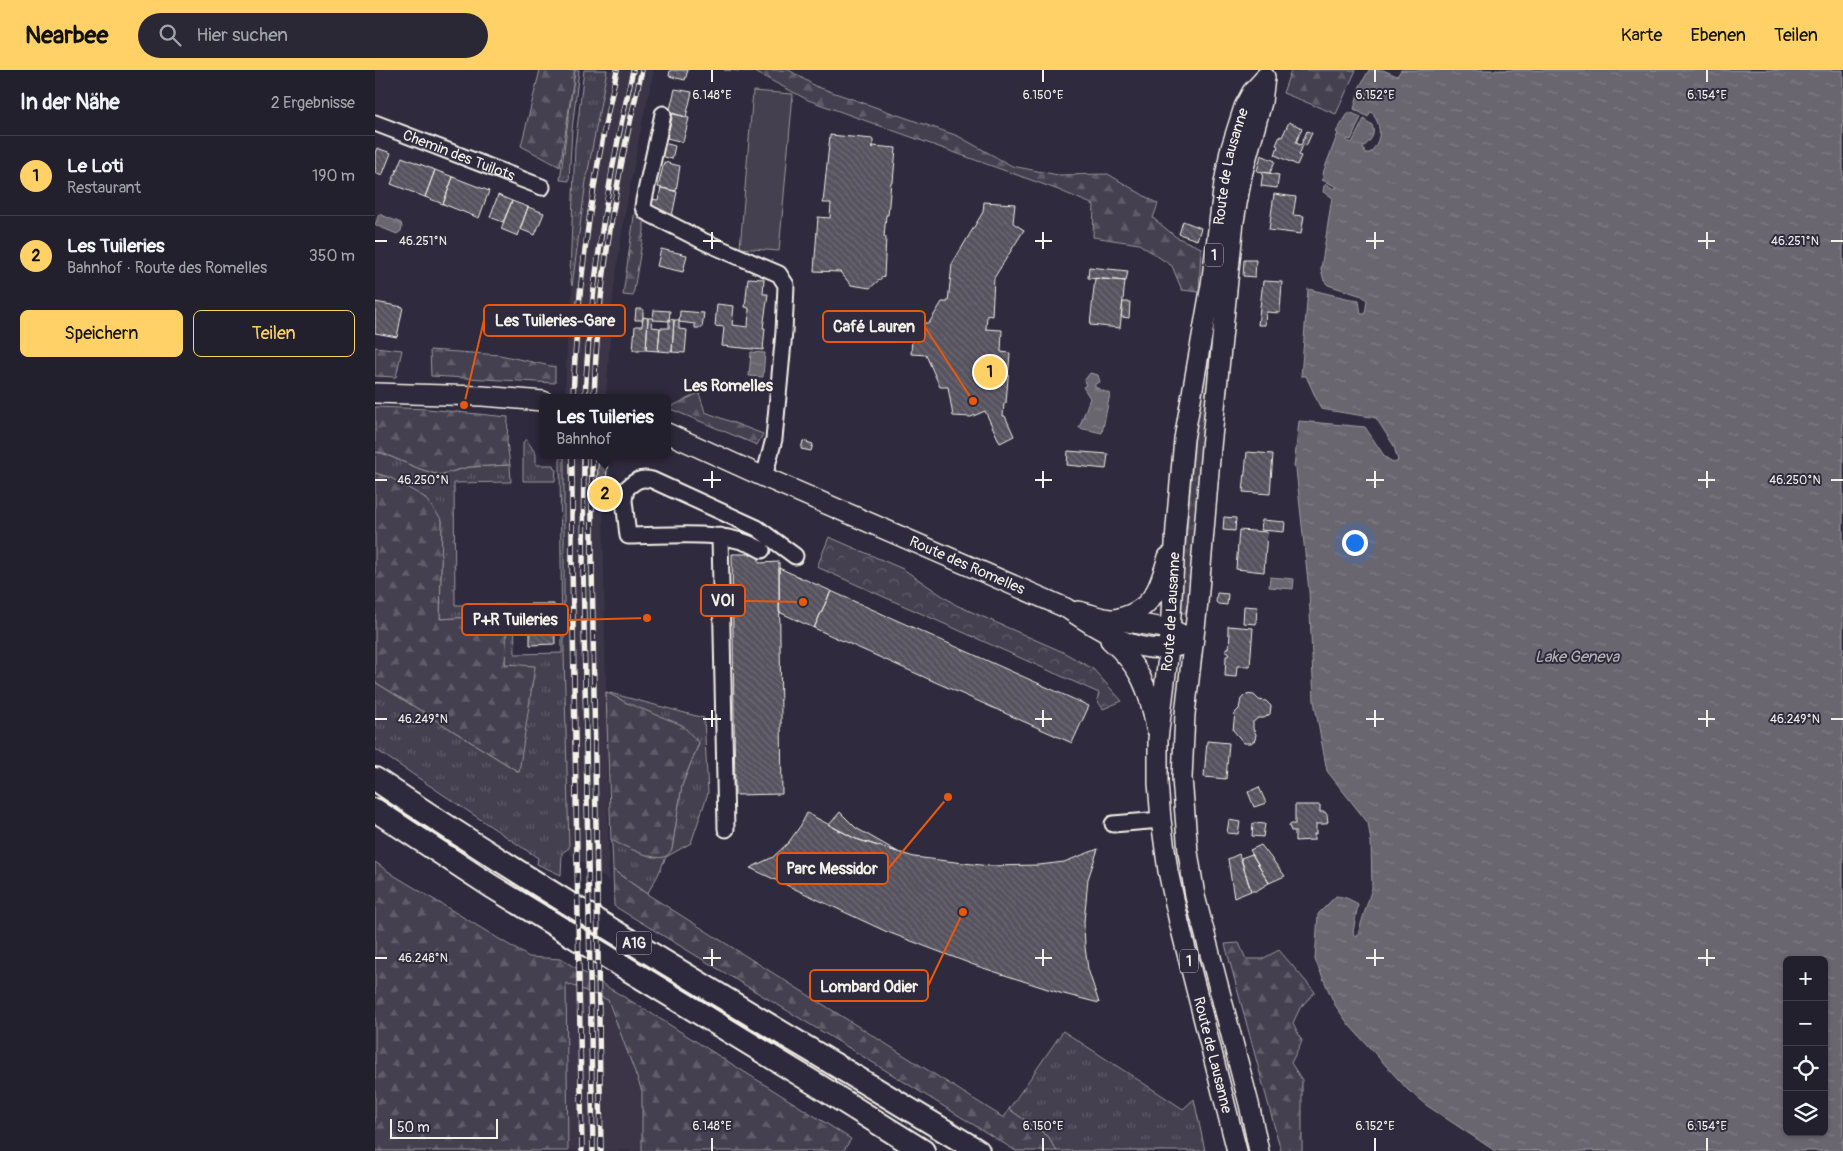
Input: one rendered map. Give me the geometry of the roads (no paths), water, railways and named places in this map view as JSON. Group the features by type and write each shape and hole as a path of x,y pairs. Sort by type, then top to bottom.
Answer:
{"highway":[{"name":"A1G","path":"375,779 578,909 977,1151"},
{"name":"A1G","path":"375,810 524,906 923,1151"}],"main road":[{"name":"Route de Lausanne","path":"1237,1151 1171,889 1161,820 1158,783 1158,739 1171,629 1176,527 1184,439 1211,285 1219,216 1230,151 1244,107 1252,92 1267,74"},
{"name":"Route de Lausanne","path":"1259,1151 1249,1104 1197,904 1190,863 1182,778 1183,733 1192,641 1198,602 1211,447 1234,221 1242,175 1262,102 1267,74"},
{"path":"375,393 482,396 539,401"},
{"name":"Route des Romelles","path":"671,434 764,477 1105,624"},
{"path":"1105,624 1141,609 1156,592 1176,527"},
{"path":"1105,624 1171,629 1192,641"},
{"path":"1105,624 1138,646 1151,649 1169,649 1192,641"},
{"path":"1105,624 1139,673 1148,694 1158,739"},
{"path":"1161,820 1185,818"}],"street":[{"path":"663,114 644,200 643,207 646,212 705,242 779,274 786,285 784,332 774,439 764,477"},
{"name":"Chemin des Tuilots","path":"375,122 542,186"},
{"path":"762,550 750,543 720,536 628,536 624,500 626,489 634,481 642,478 652,480 757,528 795,556"},
{"path":"720,536 726,829"},
{"path":"1113,824 1161,820"}],"water":[{"name":"Lake Geneva","path":"1369,70 1383,70 1397,76 1401,70 1843,70 1843,1151 1495,1151 1426,1105 1408,1090 1349,1025 1335,1005 1315,960 1318,914 1336,896 1353,901 1358,905 1353,932 1355,937 1357,937 1372,888 1371,842 1368,823 1327,771 1314,701 1309,591 1296,469 1294,467 1299,421 1365,427 1385,457 1394,463 1398,461 1394,446 1376,418 1321,409 1306,376 1301,376 1308,289 1359,301 1361,314 1365,314 1367,300 1362,296 1328,285 1324,281 1321,269 1332,197 1323,192 1324,186 1326,184 1334,189 1337,187 1322,180 1338,133 1336,132 1349,112 1361,117 1351,140 1347,139 1347,141 1352,143 1364,119 1372,125 1373,131 1370,140 1363,147 1365,153 1370,153 1378,140 1379,126 1374,114 1370,112 1368,117 1354,109 1360,86"},
{"path":"379,214 401,223 401,231 397,234 375,225"},
{"path":"751,352 765,353 763,377 749,376"},
{"path":"1090,373 1098,375 1100,382 1095,384 1095,387 1110,394 1102,433 1079,428 1090,398 1083,387 1086,385 1084,381"},
{"path":"1270,577 1294,579 1293,589 1269,587"}],"railway":[{"path":"573,394 578,315 587,233 600,151 617,70"},
{"path":"585,394 591,315 608,192 633,70"},
{"path":"594,394 599,315 609,232 642,70"},
{"path":"572,459 572,563 582,1151"},
{"path":"584,459 583,564 593,1151"},
{"path":"592,459 601,1151"}],"place":[{"name":"Le Loti","path":"990,372"},
{"name":"Café Lauren","path":"973,401"},
{"name":"Les Tuileries-Gare","path":"464,405"},
{"name":"Les Tuileries","path":"605,494"},
{"name":"VOI","path":"803,602"},
{"name":"P+R Tuileries","path":"647,618"},
{"name":"Parc Messidor","path":"948,797"},
{"name":"Lombard Odier","path":"963,912"}],"district":[{"name":"Les Romelles","path":"728,385"}]}
